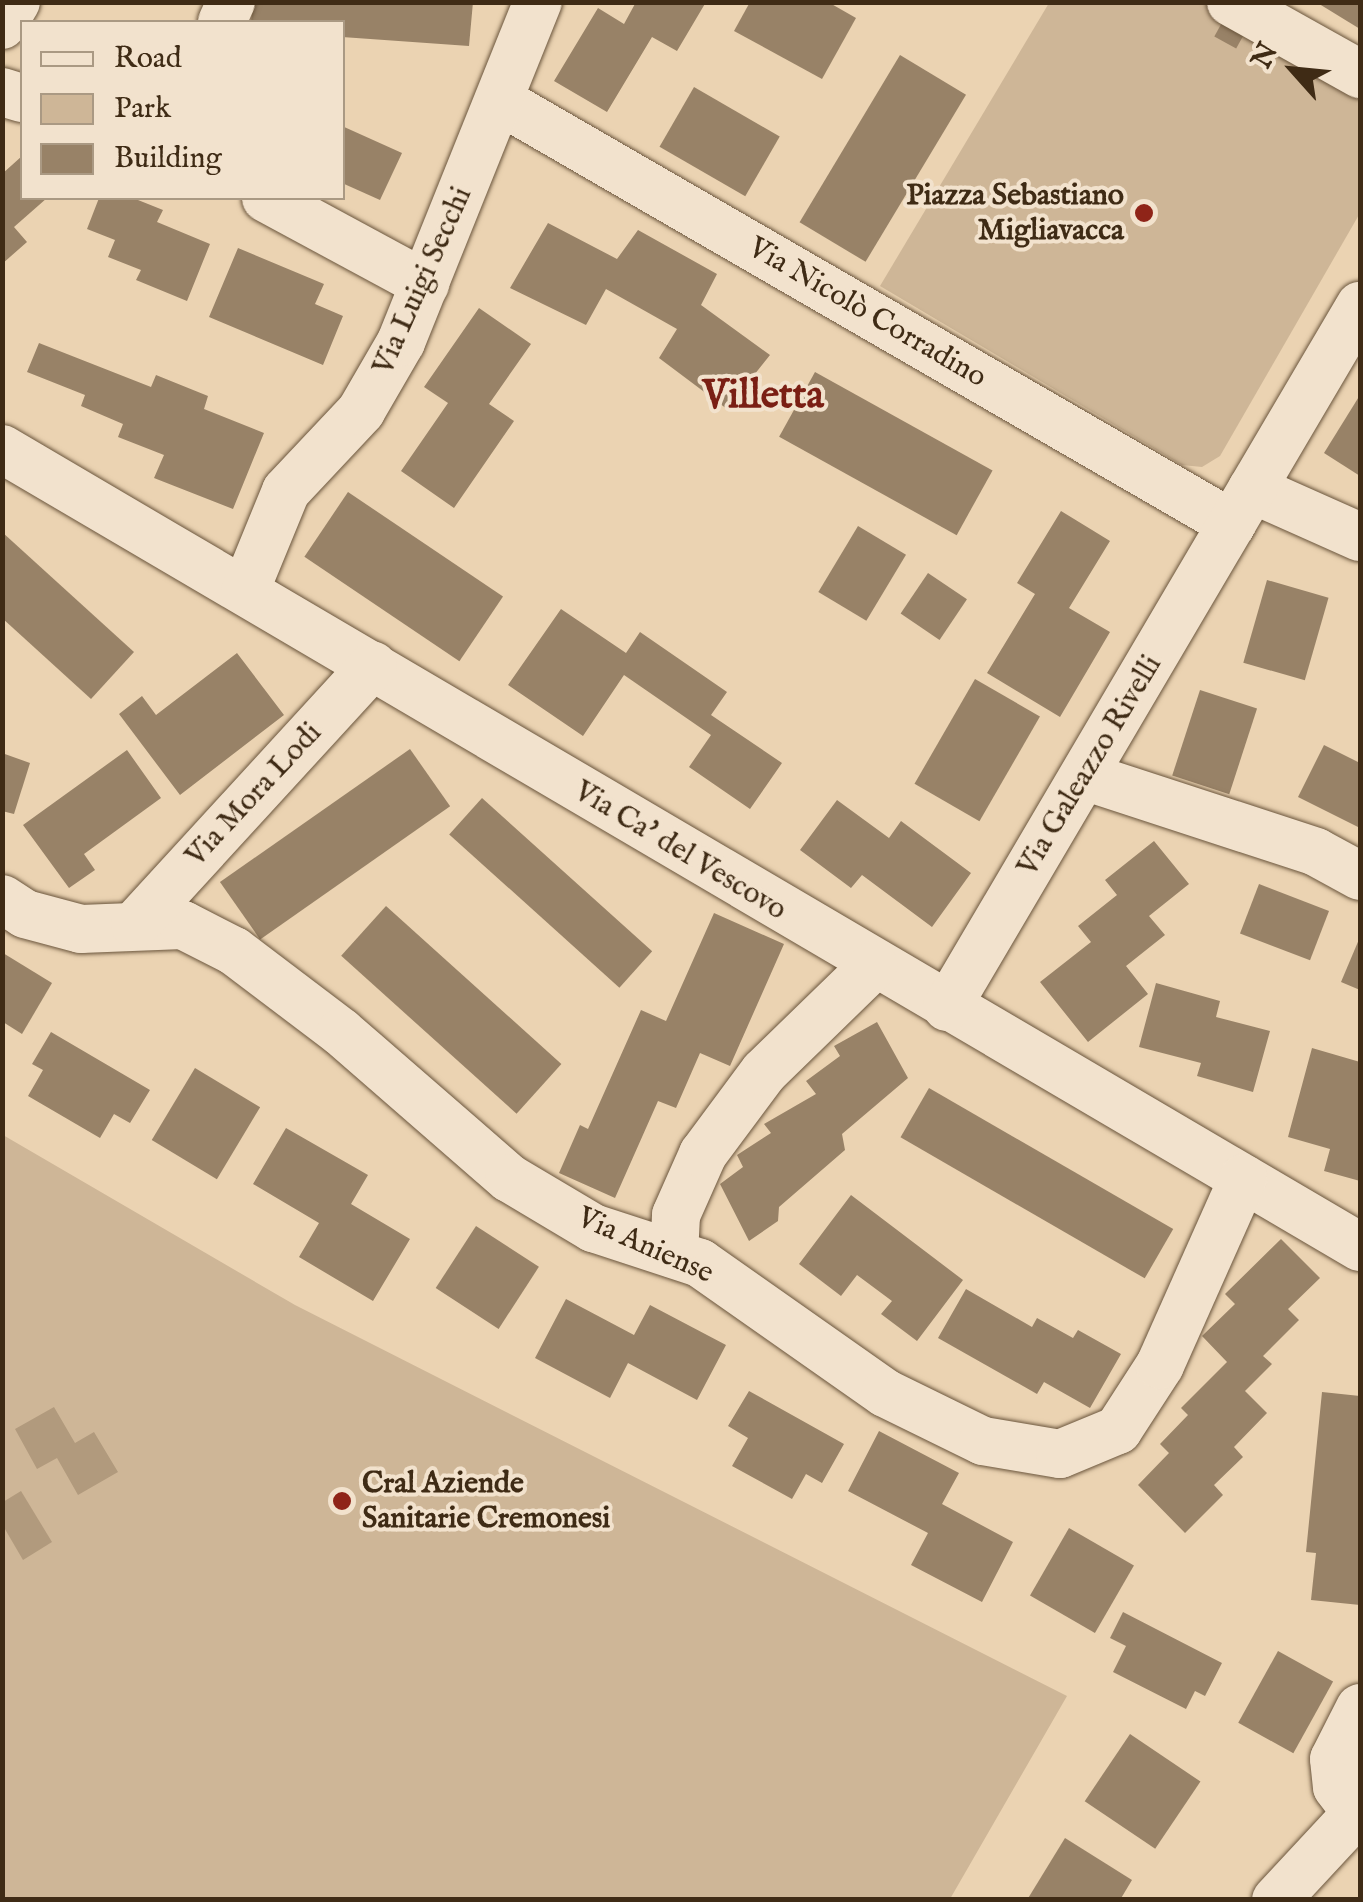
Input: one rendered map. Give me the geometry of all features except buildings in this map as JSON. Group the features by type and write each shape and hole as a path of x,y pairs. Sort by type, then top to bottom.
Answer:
{"street":[{"path":"2,25 16,2"},
{"name":"Via Luigi Secchi","path":"246,591 286,491 361,411 425,284 502,102 538,2"},
{"path":"1231,2 1360,74"},
{"name":"Via Nicolò Corradino","path":"502,102 1242,506 1360,538"},
{"path":"270,200 425,284"},
{"path":"1242,506 1360,306"},
{"name":"Via Ca' del Vescovo","path":"2,450 374,665 874,965 1360,1248"},
{"name":"Via Galeazzo Rivelli","path":"947,1008 1242,506"},
{"name":"Via Mora Lodi","path":"135,925 374,665"},
{"path":"1084,776 1316,852 1360,876"},
{"name":"Via Aniense","path":"2,899 25,914 81,929 182,925 234,952 341,1032 508,1178 593,1228 700,1263 884,1394 983,1441 1060,1454 1118,1430 1160,1366 1243,1180"},
{"path":"674,1254 676,1215 703,1154 764,1072 874,965"},
{"path":"1276,1900 1358,1817 1337,1787 1334,1759 1360,1708"}],"green space":[{"path":"1049,3 1204,3 1360,89 1360,213 1220,456 1202,467 1182,465 880,286"},
{"name":"Cral Aziende Sanitarie Cremonesi","path":"3,1135 295,1305 1067,1696 950,1899 3,1899"}],"shaded area":[{"path":"54,1407 75,1443 94,1432 118,1472 78,1495 57,1458 37,1469 15,1429"},
{"path":"21,1491 52,1542 23,1560 2,1524 3,1502"}],"place":[{"name":"Piazza Sebastiano Migliavacca","path":"1144,213"},
{"name":"Cral Aziende Sanitarie Cremonesi","path":"342,1501"}],"district":[{"name":"Villetta","path":"763,397"}]}
